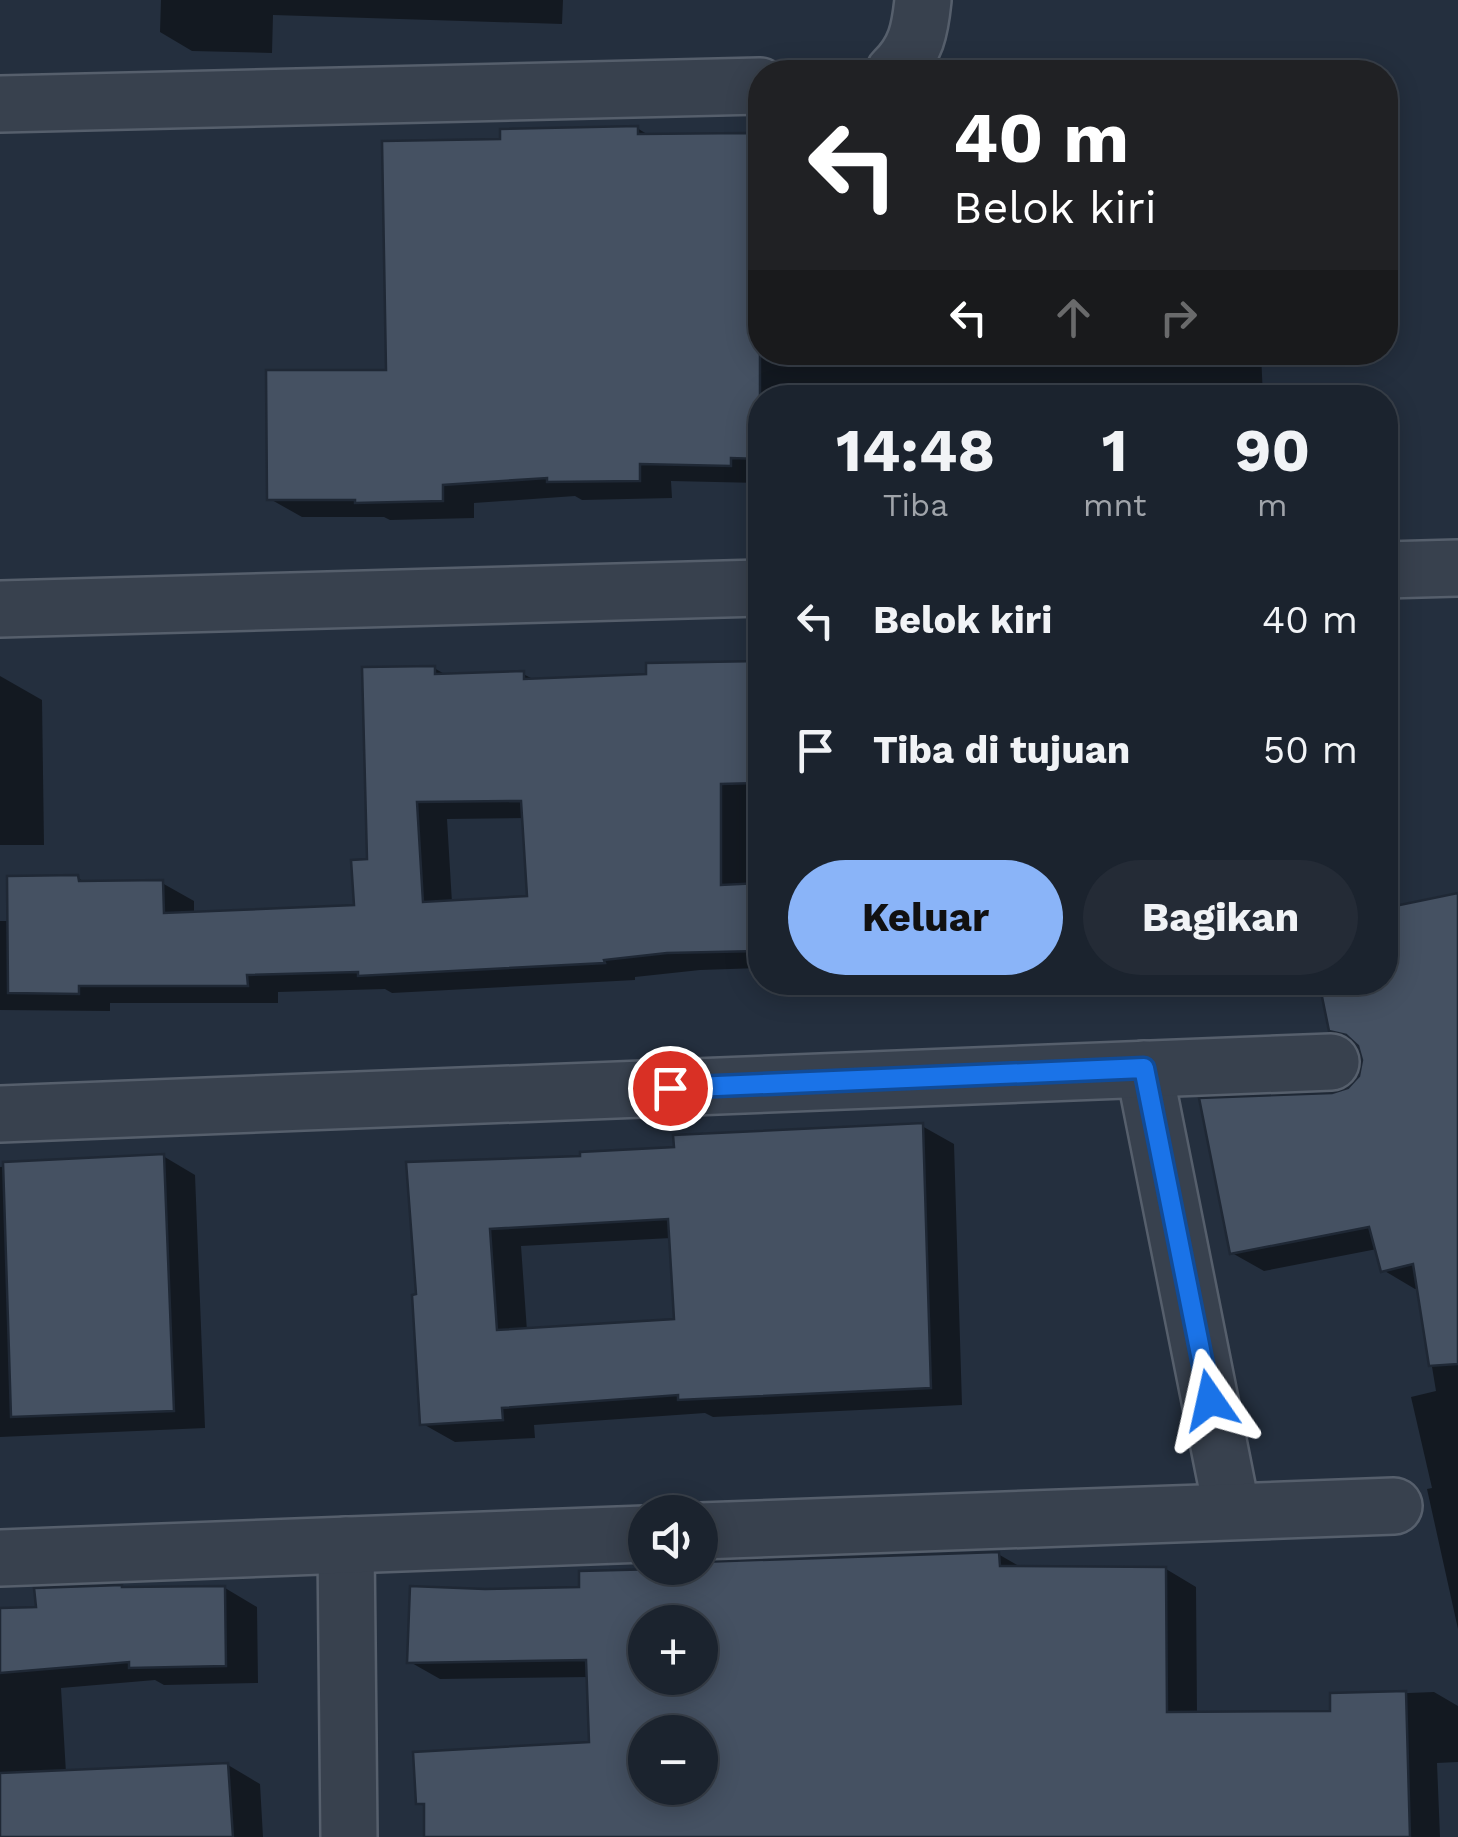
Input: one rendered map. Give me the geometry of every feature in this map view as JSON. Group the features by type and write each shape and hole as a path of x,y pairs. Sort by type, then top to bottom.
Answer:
{"street":[{"path":"907,60 919,35 924,0"},
{"path":"0,104 748,86"},
{"path":"1398,570 1458,568"},
{"path":"0,609 748,588"},
{"path":"0,1114 1331,1062"},
{"path":"1144,1068 1232,1511"},
{"path":"718,1531 1394,1506"},
{"path":"0,1558 628,1535"},
{"path":"346,1545 349,1837"}],"building":[{"path":"638,126 638,134 748,133 748,365 760,365 760,385 748,385 748,459 731,458 731,466 640,464 640,481 547,482 547,478 443,485 443,501 267,500 266,370 386,370 382,141 500,139 500,129"},
{"path":"748,661 748,783 721,784 721,885 748,884 748,951 667,953 604,960 605,963 358,976 358,972 247,975 248,986 79,986 79,994 8,993 7,876 78,875 79,881 163,880 164,913 354,905 351,860 367,859 362,667 435,666 435,674 524,671 524,679 646,674 646,663","holes":["521,801 527,896 423,902 417,802"]},
{"path":"1458,893 1458,1364 1429,1366 1413,1264 1381,1272 1369,1227 1230,1254 1199,1098 1332,1093 1348,1088 1359,1076 1362,1060 1358,1046 1346,1035 1329,1031 1322,995 1398,995 1398,905"},
{"path":"923,1123 931,1388 678,1400 678,1395 502,1408 503,1420 420,1425 406,1162 580,1156 580,1152 674,1147 673,1135","holes":["668,1219 674,1319 497,1330 490,1229"]},
{"path":"164,1154 174,1411 11,1417 3,1162"},
{"path":"999,1552 1000,1566 1166,1567 1167,1712 1330,1711 1330,1693 1406,1691 1410,1837 424,1837 424,1804 416,1804 413,1752 589,1742 586,1660 407,1663 410,1586 579,1587 579,1571 628,1570 628,1585 718,1585 718,1561"},
{"path":"225,1586 226,1666 129,1668 129,1662 0,1673 0,1608 36,1607 34,1588"},
{"path":"228,1763 233,1837 0,1837 0,1773"}],"route":[{"path":"670,1088 1144,1068 1210,1400"}]}
